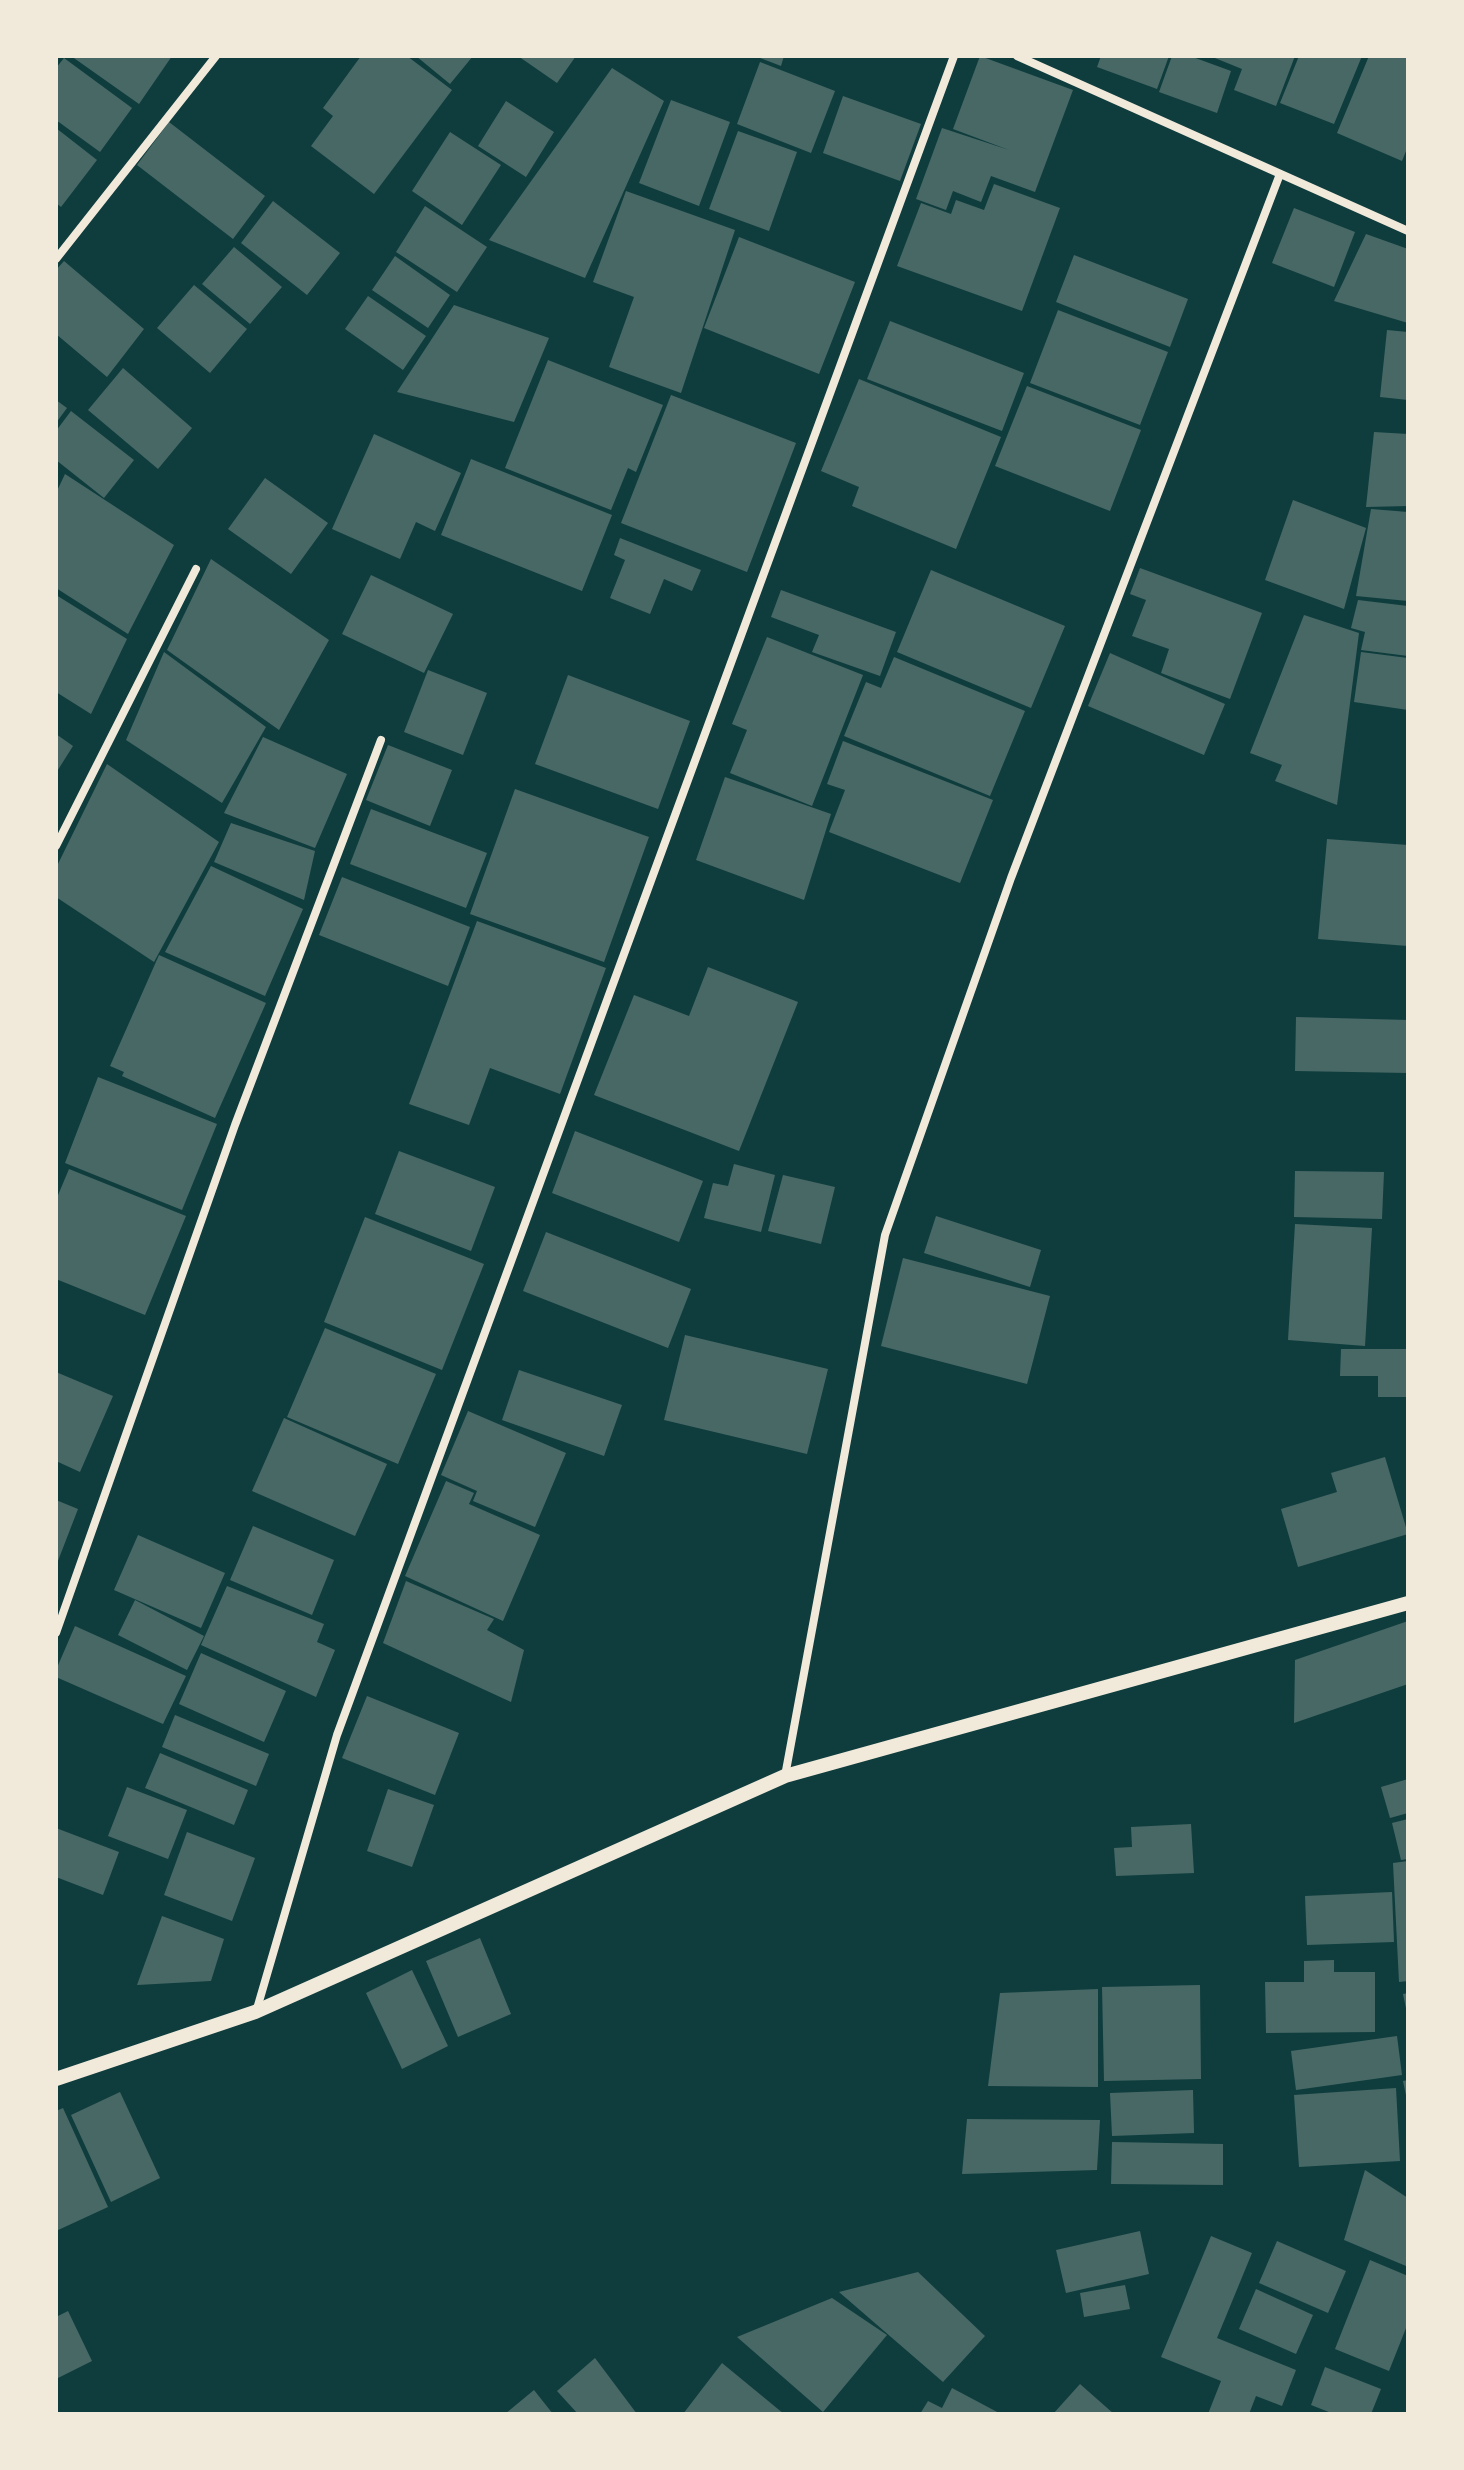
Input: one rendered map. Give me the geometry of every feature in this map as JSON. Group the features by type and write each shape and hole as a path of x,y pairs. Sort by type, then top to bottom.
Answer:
{"street":[{"path":"56,259 216,56"},
{"path":"255,2012 337,1735 954,56"},
{"path":"1017,56 1408,231"},
{"path":"785,1776 885,1235 1011,878 1280,174"},
{"path":"56,846 196,569"},
{"path":"56,1633 235,1125 381,740"},
{"path":"56,2079 255,2012 785,1776 1408,1603"}],"building":[{"path":"71,56 172,56 139,104"},
{"path":"361,56 407,56 452,90 374,194 311,146 333,116 323,108"},
{"path":"416,56 473,56 450,84"},
{"path":"518,56 576,56 557,83"},
{"path":"755,56 784,56 781,66"},
{"path":"980,56 1073,90 1035,192 991,176 981,202 953,191 946,210 916,199 942,128 1009,150 953,129"},
{"path":"1101,56 1169,56 1157,89 1097,67"},
{"path":"1172,56 1190,56 1231,71 1217,113 1159,92"},
{"path":"1210,56 1295,56 1276,106 1234,90 1242,69"},
{"path":"1299,56 1362,56 1334,124 1280,103"},
{"path":"1369,56 1408,56 1408,146 1402,161 1337,133"},
{"path":"64,58 132,108 100,152 56,120 56,68"},
{"path":"760,62 835,91 811,153 737,124"},
{"path":"612,68 664,101 585,278 489,240"},
{"path":"843,96 921,124 900,181 823,153"},
{"path":"671,100 730,122 699,206 639,183"},
{"path":"506,101 554,132 526,177 478,146"},
{"path":"169,122 265,196 233,239 137,165"},
{"path":"56,128 97,160 61,207 56,203"},
{"path":"738,131 797,152 769,231 709,209"},
{"path":"450,132 501,165 462,225 412,191"},
{"path":"994,184 1060,208 1022,311 897,266 921,203 951,214 956,200 984,210"},
{"path":"626,191 735,230 681,393 609,367 634,297 593,282"},
{"path":"273,201 340,253 307,295 241,243"},
{"path":"425,206 487,247 457,292 396,252"},
{"path":"1294,208 1355,232 1334,287 1272,263"},
{"path":"1366,234 1408,249 1408,323 1334,301"},
{"path":"739,237 855,282 819,374 704,328"},
{"path":"234,247 282,287 250,324 202,284"},
{"path":"1074,255 1188,299 1170,347 1056,302"},
{"path":"395,256 450,295 428,328 372,290"},
{"path":"64,261 144,329 107,377 56,334 56,270"},
{"path":"194,285 247,329 210,373 157,328"},
{"path":"368,296 426,336 403,370 345,329"},
{"path":"454,305 549,338 514,422 397,392"},
{"path":"1058,310 1168,352 1140,425 1030,383"},
{"path":"890,321 1024,373 1002,431 867,379"},
{"path":"1387,330 1408,332 1408,400 1380,397"},
{"path":"548,360 663,405 636,472 628,468 611,510 505,468"},
{"path":"123,368 192,428 158,469 88,410"},
{"path":"859,379 1001,437 956,549 852,506 859,487 821,471"},
{"path":"1027,386 1141,430 1110,511 995,466"},
{"path":"671,395 796,443 747,572 621,523"},
{"path":"56,400 67,408 56,423"},
{"path":"71,411 134,460 104,498 56,460 56,431"},
{"path":"1374,432 1408,434 1408,506 1366,507"},
{"path":"374,434 461,473 435,531 416,522 400,559 332,529"},
{"path":"471,459 612,515 582,591 441,535"},
{"path":"65,474 174,545 128,634 56,588 56,493"},
{"path":"265,478 328,523 291,574 228,529"},
{"path":"1293,500 1366,528 1344,609 1265,580"},
{"path":"1371,509 1408,512 1408,601 1356,596"},
{"path":"620,538 701,570 692,591 664,579 650,614 610,598 625,560 614,555"},
{"path":"211,559 329,640 279,730 167,650"},
{"path":"1140,568 1262,613 1230,699 1161,673 1169,649 1132,636 1146,600 1130,594"},
{"path":"931,570 1065,626 1031,708 897,652"},
{"path":"371,575 453,614 424,673 342,634"},
{"path":"781,590 896,632 880,676 812,652 819,635 771,617"},
{"path":"56,595 127,639 91,714 56,692"},
{"path":"1358,600 1408,606 1408,656 1361,650 1365,632 1351,628"},
{"path":"1304,615 1359,633 1337,805 1275,781 1282,765 1250,753"},
{"path":"767,637 863,675 812,806 730,773 747,730 732,724"},
{"path":"164,652 266,727 222,803 126,740"},
{"path":"1361,652 1408,658 1408,710 1354,702"},
{"path":"1110,653 1225,704 1204,755 1088,706"},
{"path":"894,657 1025,711 990,796 844,736 866,682 881,688"},
{"path":"428,670 487,693 463,755 404,732"},
{"path":"568,675 690,721 658,809 535,764"},
{"path":"56,734 73,746 56,773"},
{"path":"263,737 347,774 315,848 224,813"},
{"path":"843,741 993,800 960,883 829,832 845,790 827,784"},
{"path":"388,745 452,770 430,826 366,800"},
{"path":"107,764 219,842 154,962 56,897 56,868"},
{"path":"725,777 831,814 804,900 696,860"},
{"path":"515,789 649,837 604,962 470,914"},
{"path":"371,809 487,853 466,908 350,864"},
{"path":"231,823 315,851 304,900 214,862"},
{"path":"1327,839 1408,845 1408,946 1318,939"},
{"path":"211,866 303,909 265,996 165,952"},
{"path":"342,877 470,927 448,986 319,935"},
{"path":"477,921 606,968 560,1094 490,1068 469,1125 409,1104"},
{"path":"159,955 266,1003 215,1118 122,1076 124,1072 110,1066"},
{"path":"708,967 798,1002 739,1151 594,1095 634,995 689,1016"},
{"path":"1296,1017 1408,1020 1408,1073 1295,1071"},
{"path":"98,1077 217,1124 182,1210 65,1163"},
{"path":"575,1131 703,1181 679,1242 552,1193"},
{"path":"399,1151 495,1187 471,1251 375,1214"},
{"path":"734,1164 775,1175 761,1232 704,1218 713,1183 728,1186"},
{"path":"69,1169 186,1216 145,1315 56,1279 56,1200"},
{"path":"1295,1171 1384,1172 1382,1219 1294,1217"},
{"path":"783,1175 835,1187 821,1244 768,1231"},
{"path":"936,1216 1041,1250 1030,1287 924,1253"},
{"path":"365,1217 484,1264 442,1370 324,1322"},
{"path":"1295,1224 1372,1228 1365,1346 1288,1340"},
{"path":"546,1232 691,1289 668,1348 523,1291"},
{"path":"903,1258 1050,1296 1027,1384 881,1346"},
{"path":"325,1328 436,1374 398,1464 287,1417"},
{"path":"685,1335 828,1369 807,1454 664,1420"},
{"path":"1341,1349 1408,1349 1408,1397 1378,1397 1378,1376 1340,1376"},
{"path":"519,1370 622,1405 604,1456 502,1420"},
{"path":"56,1372 113,1396 80,1472 56,1461"},
{"path":"468,1411 566,1453 535,1527 473,1501 477,1491 441,1475"},
{"path":"284,1418 387,1464 355,1536 252,1491"},
{"path":"1385,1457 1408,1534 1298,1567 1281,1509 1337,1492 1331,1473"},
{"path":"446,1481 474,1493 469,1504 540,1535 503,1621 405,1576"},
{"path":"56,1500 78,1509 56,1566"},
{"path":"253,1526 334,1560 312,1615 230,1580"},
{"path":"138,1535 225,1573 201,1628 114,1590"},
{"path":"406,1581 494,1619 487,1630 524,1650 511,1702 383,1643"},
{"path":"227,1586 324,1624 317,1642 335,1650 316,1697 201,1645"},
{"path":"135,1600 204,1636 187,1670 118,1635"},
{"path":"1408,1621 1408,1684 1294,1723 1295,1660"},
{"path":"75,1626 186,1676 163,1724 56,1677 56,1670"},
{"path":"201,1653 286,1691 264,1742 179,1704"},
{"path":"367,1696 459,1733 435,1795 342,1758"},
{"path":"175,1715 269,1754 256,1786 162,1747"},
{"path":"160,1753 248,1790 234,1825 145,1788"},
{"path":"1408,1779 1408,1813 1390,1818 1381,1787"},
{"path":"127,1787 187,1810 168,1859 108,1836"},
{"path":"388,1789 434,1805 412,1867 367,1851"},
{"path":"1408,1819 1408,1859 1401,1860 1392,1823"},
{"path":"1191,1824 1194,1873 1116,1876 1114,1848 1132,1847 1131,1827"},
{"path":"56,1828 119,1852 103,1895 56,1877"},
{"path":"187,1832 255,1858 232,1921 164,1895"},
{"path":"1408,1861 1408,1981 1399,1982 1393,1863"},
{"path":"1392,1892 1394,1942 1307,1945 1305,1896"},
{"path":"162,1916 224,1939 211,1981 137,1985"},
{"path":"480,1938 511,2014 458,2037 426,1961"},
{"path":"1334,1960 1334,1972 1375,1972 1375,2032 1266,2033 1265,1982 1304,1982 1304,1961"},
{"path":"412,1970 448,2046 402,2069 366,1993"},
{"path":"1200,1985 1201,2079 1104,2081 1102,1987"},
{"path":"1098,1989 1098,2087 988,2086 1000,1993"},
{"path":"1408,1993 1408,2013 1407,2013 1403,1994"},
{"path":"1397,2036 1402,2075 1296,2090 1291,2051"},
{"path":"1408,2080 1408,2100 1407,2100 1403,2081"},
{"path":"1396,2088 1400,2161 1299,2167 1294,2095"},
{"path":"1193,2090 1194,2133 1112,2136 1110,2093"},
{"path":"120,2092 160,2178 111,2202 71,2115"},
{"path":"63,2108 108,2207 56,2231 56,2111"},
{"path":"967,2119 1100,2120 1097,2170 962,2174"},
{"path":"1112,2142 1223,2144 1223,2185 1111,2184"},
{"path":"1365,2170 1408,2198 1406,2266 1344,2240"},
{"path":"1140,2231 1149,2274 1066,2293 1056,2250"},
{"path":"1211,2236 1252,2253 1217,2338 1296,2370 1282,2406 1256,2396 1249,2414 1208,2414 1221,2381 1161,2357"},
{"path":"1277,2241 1346,2271 1328,2313 1259,2283"},
{"path":"1370,2260 1408,2276 1408,2323 1389,2371 1335,2349"},
{"path":"918,2272 985,2336 943,2382 839,2292"},
{"path":"1125,2285 1130,2309 1084,2317 1080,2293"},
{"path":"1256,2289 1313,2315 1296,2354 1239,2329"},
{"path":"832,2298 887,2335 823,2412 737,2337"},
{"path":"68,2311 92,2361 56,2379 56,2317"},
{"path":"595,2358 637,2414 578,2414 557,2391"},
{"path":"722,2363 784,2414 683,2414"},
{"path":"1325,2367 1381,2389 1371,2414 1334,2414 1311,2405"},
{"path":"1080,2384 1114,2414 1053,2414"},
{"path":"952,2388 1001,2414 920,2414 928,2401 942,2408"},
{"path":"534,2390 553,2414 505,2414"}]}
